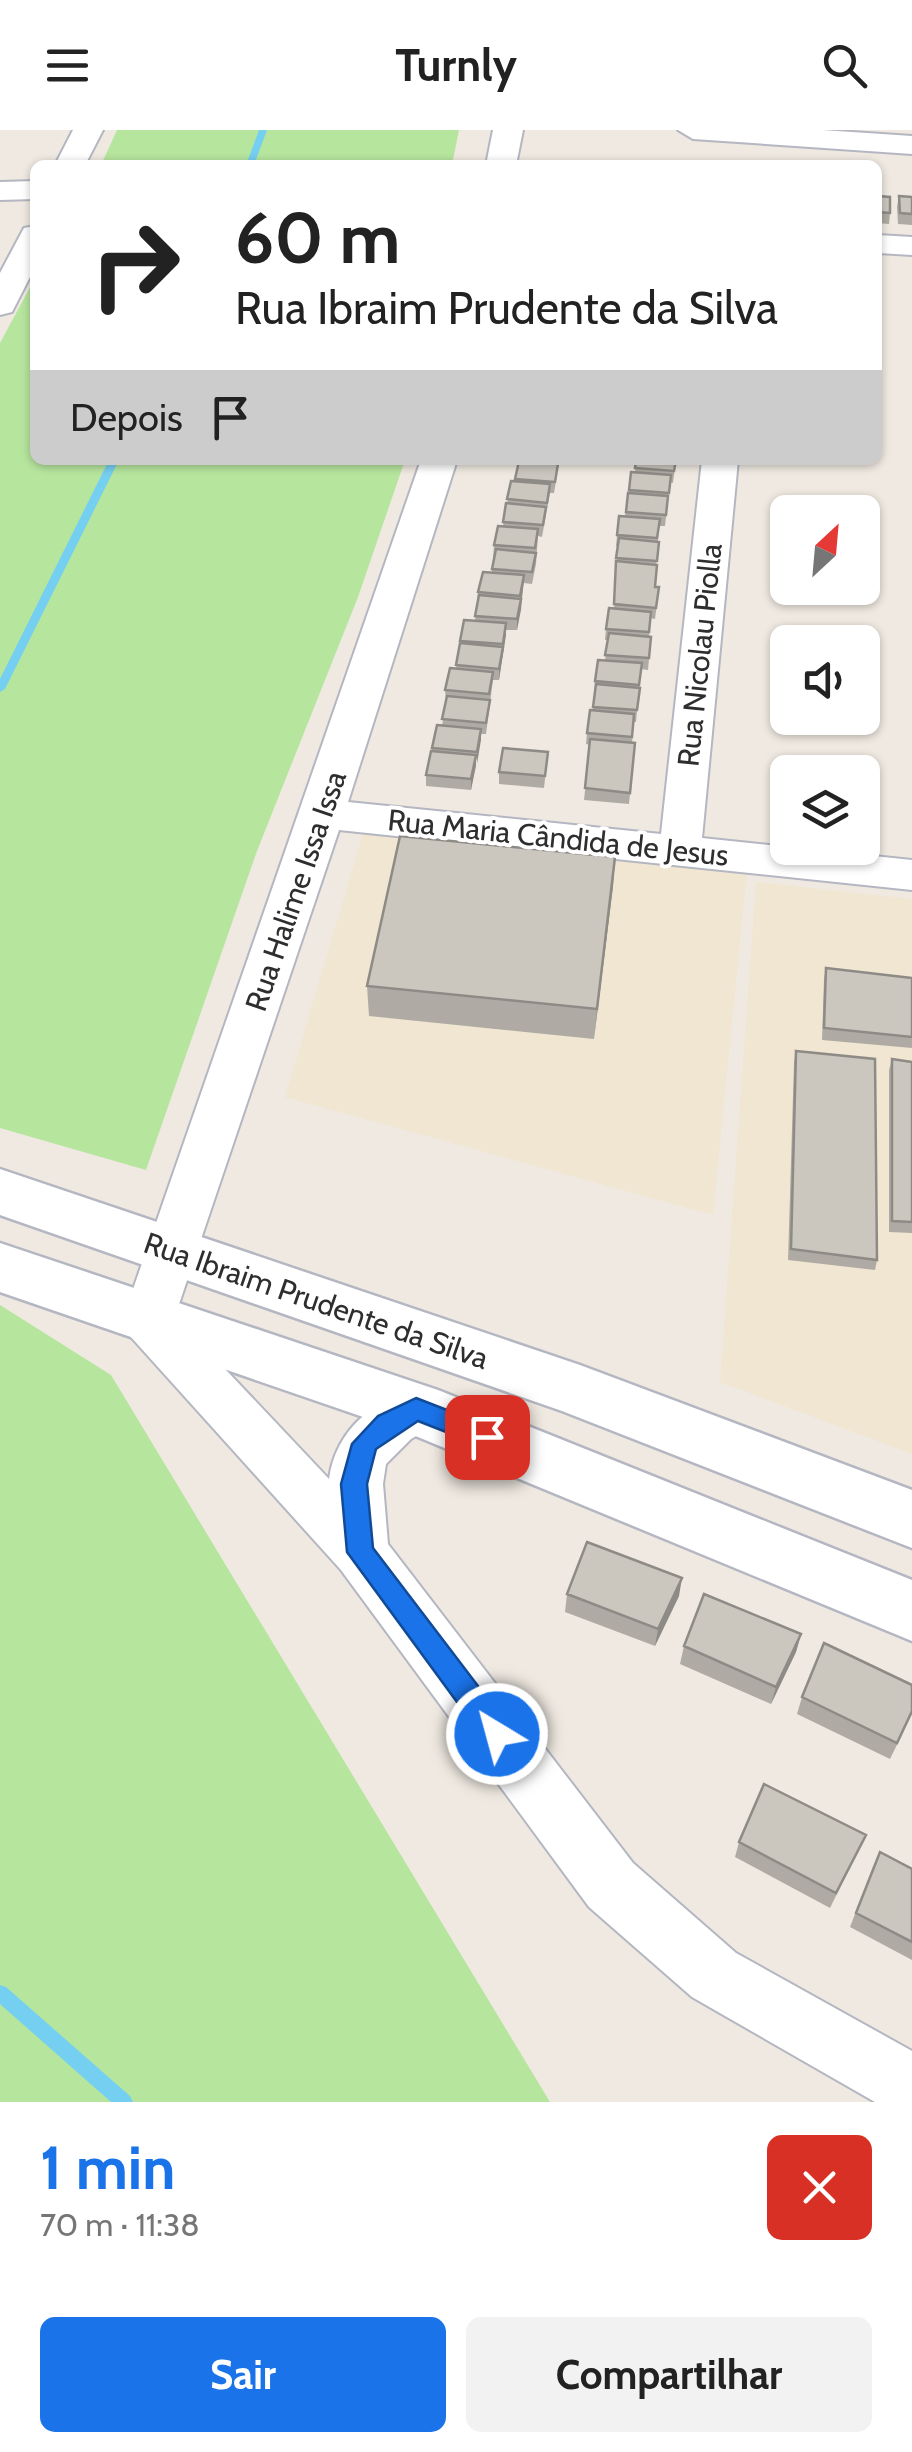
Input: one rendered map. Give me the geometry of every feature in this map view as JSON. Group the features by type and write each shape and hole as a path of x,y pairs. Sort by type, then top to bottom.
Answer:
{"street":[{"path":"73,160 88,130"},
{"path":"502,160 508,130"},
{"path":"693,130 912,145"},
{"path":"0,191 30,190"},
{"path":"882,244 912,246"},
{"path":"0,305 30,245"},
{"name":"Rua Halime Issa Issa","path":"148,1321 323,814 437,465"},
{"name":"Rua Nicolau Piolla","path":"680,851 719,465"},
{"name":"Rua Maria Cândida de Jesus","path":"323,814 912,875"},
{"name":"Rua Ibraim Prudente da Silva","path":"0,1192 580,1391 912,1520"},
{"path":"0,1267 148,1321 416,1409 900,1602"},
{"path":"148,1321 360,1552 611,1885 714,1976 912,2087"},
{"path":"360,1552 354,1484 365,1444 387,1424 416,1409"}],"shaded area":[{"path":"364,830 747,871 713,1215 285,1097"},
{"path":"756,882 912,899 912,1454 720,1382"}],"green space":[{"path":"117,130 459,130 453,160 103,160"},
{"path":"30,287 30,465 403,465 358,597 257,851 146,1170 0,1128 0,343"},
{"path":"0,1305 111,1375 550,2102 0,2102"}],"building":[{"path":"882,196 890,197 890,213 882,212"},
{"path":"899,196 912,197 912,214 900,213"},
{"path":"518,465 558,465 555,482 515,479"},
{"path":"635,465 675,465 674,471 635,468"},
{"path":"631,472 671,475 669,493 629,490"},
{"path":"511,481 550,484 547,503 507,499"},
{"path":"628,493 668,496 666,515 626,512"},
{"path":"506,503 546,507 543,525 503,522"},
{"path":"619,516 660,519 657,538 617,535"},
{"path":"498,526 538,529 535,548 494,545"},
{"path":"619,538 659,542 657,561 616,558"},
{"path":"496,549 536,553 532,572 492,569"},
{"path":"616,561 657,565 656,608 614,604"},
{"path":"483,572 524,575 520,596 478,592"},
{"path":"479,595 521,599 517,619 475,616"},
{"path":"609,608 651,612 649,632 606,629"},
{"path":"464,620 506,623 503,644 460,641"},
{"path":"609,633 651,637 649,658 605,655"},
{"path":"460,643 503,647 499,669 456,665"},
{"path":"598,660 642,663 639,685 595,681"},
{"path":"450,668 493,672 489,694 445,690"},
{"path":"596,684 640,688 637,710 593,707"},
{"path":"447,696 490,700 486,723 442,719"},
{"path":"590,710 634,714 632,737 587,733"},
{"path":"437,725 481,729 477,752 432,748"},
{"path":"590,739 635,743 630,793 585,788"},
{"path":"503,748 548,752 545,776 499,772"},
{"path":"431,751 476,755 471,779 426,775"},
{"path":"400,836 615,857 597,1009 367,986"},
{"path":"826,968 912,978 912,1037 824,1028"},
{"path":"796,1051 875,1059 877,1260 791,1249"},
{"path":"892,1059 912,1062 912,1222 892,1221"},
{"path":"587,1542 682,1578 658,1629 567,1594"},
{"path":"704,1594 801,1634 776,1687 684,1646"},
{"path":"824,1643 912,1685 912,1711 897,1743 802,1697"},
{"path":"764,1784 866,1835 836,1893 739,1842"},
{"path":"880,1852 912,1869 912,1942 856,1913"}],"waterway":[{"path":"252,160 263,130"},
{"path":"0,689 112,465"},
{"path":"0,1993 124,2102"}],"route":[{"path":"487,1437 416,1409 387,1424 365,1444 354,1484 360,1552 497,1734"}]}
